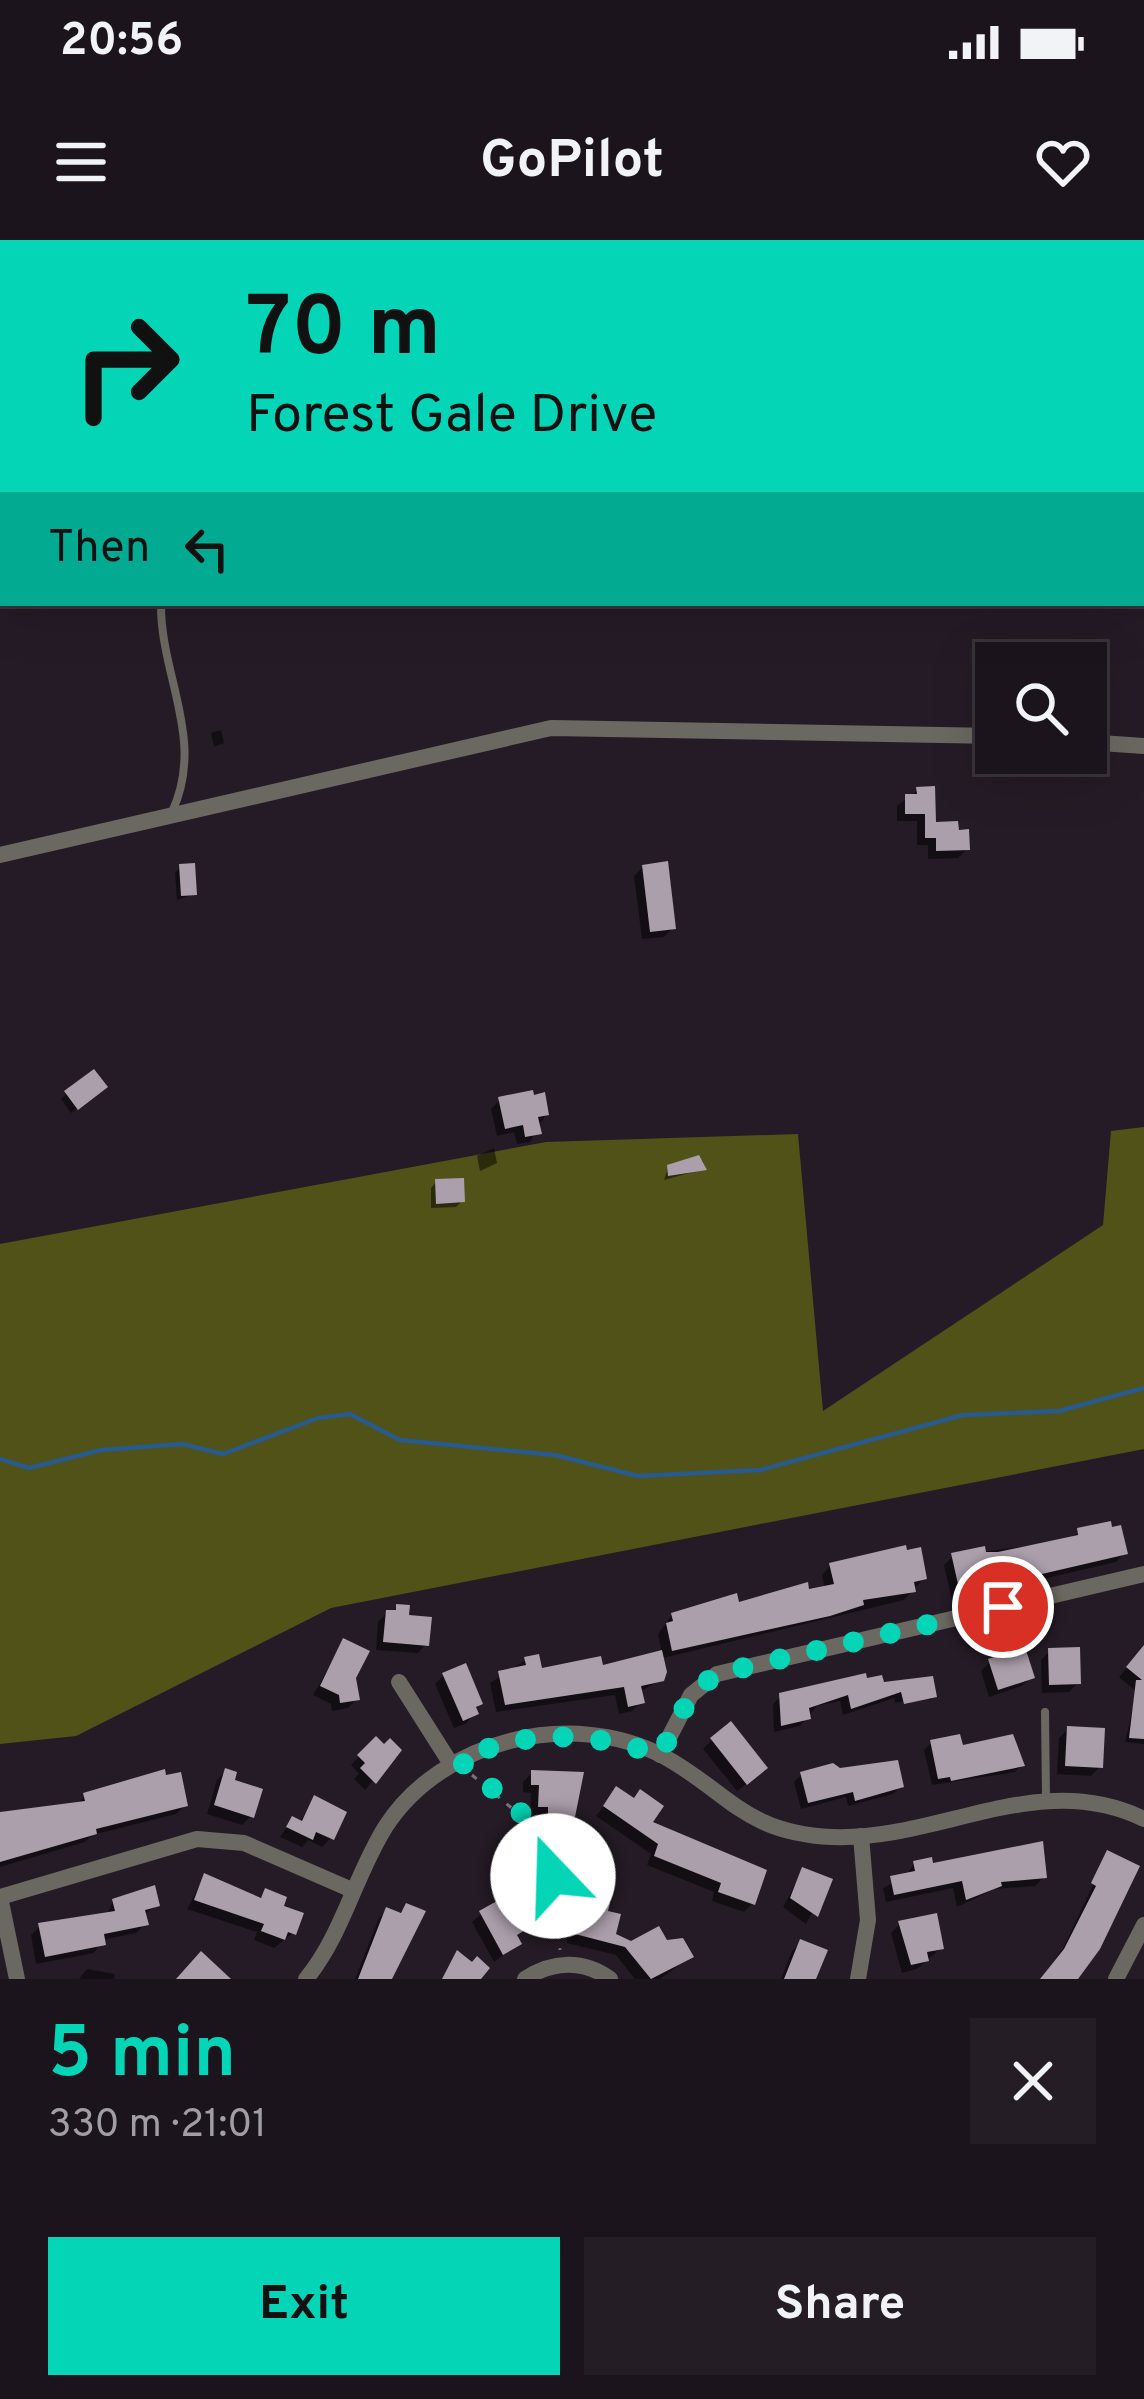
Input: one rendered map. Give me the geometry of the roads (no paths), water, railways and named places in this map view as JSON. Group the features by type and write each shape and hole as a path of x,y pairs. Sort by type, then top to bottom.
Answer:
{"street":[{"path":"0,855 550,728 975,736"},
{"path":"1107,743 1144,746"},
{"path":"660,1755 691,1695 716,1674 1144,1574"},
{"path":"399,1682 455,1762"},
{"path":"307,1979 330,1946 352,1890 402,1804 455,1762 515,1739 562,1735 660,1755 755,1820 803,1834 861,1836 1046,1798 1116,1806 1144,1819"},
{"path":"858,1979 868,1920 861,1836"},
{"path":"17,1979 0,1897 197,1839 244,1843 352,1890"},
{"path":"1116,1979 1144,1925"},
{"path":"525,1979 561,1964 576,1964 610,1979"}],"lane":[{"path":"162,606 188,765 172,812"},
{"path":"1045,1712 1046,1798"}],"waterway":[{"path":"0,1459 29,1468 101,1450 182,1444 223,1454 318,1418 350,1414 400,1440 555,1455 638,1476 760,1470 963,1415 1059,1411 1144,1388"}]}
